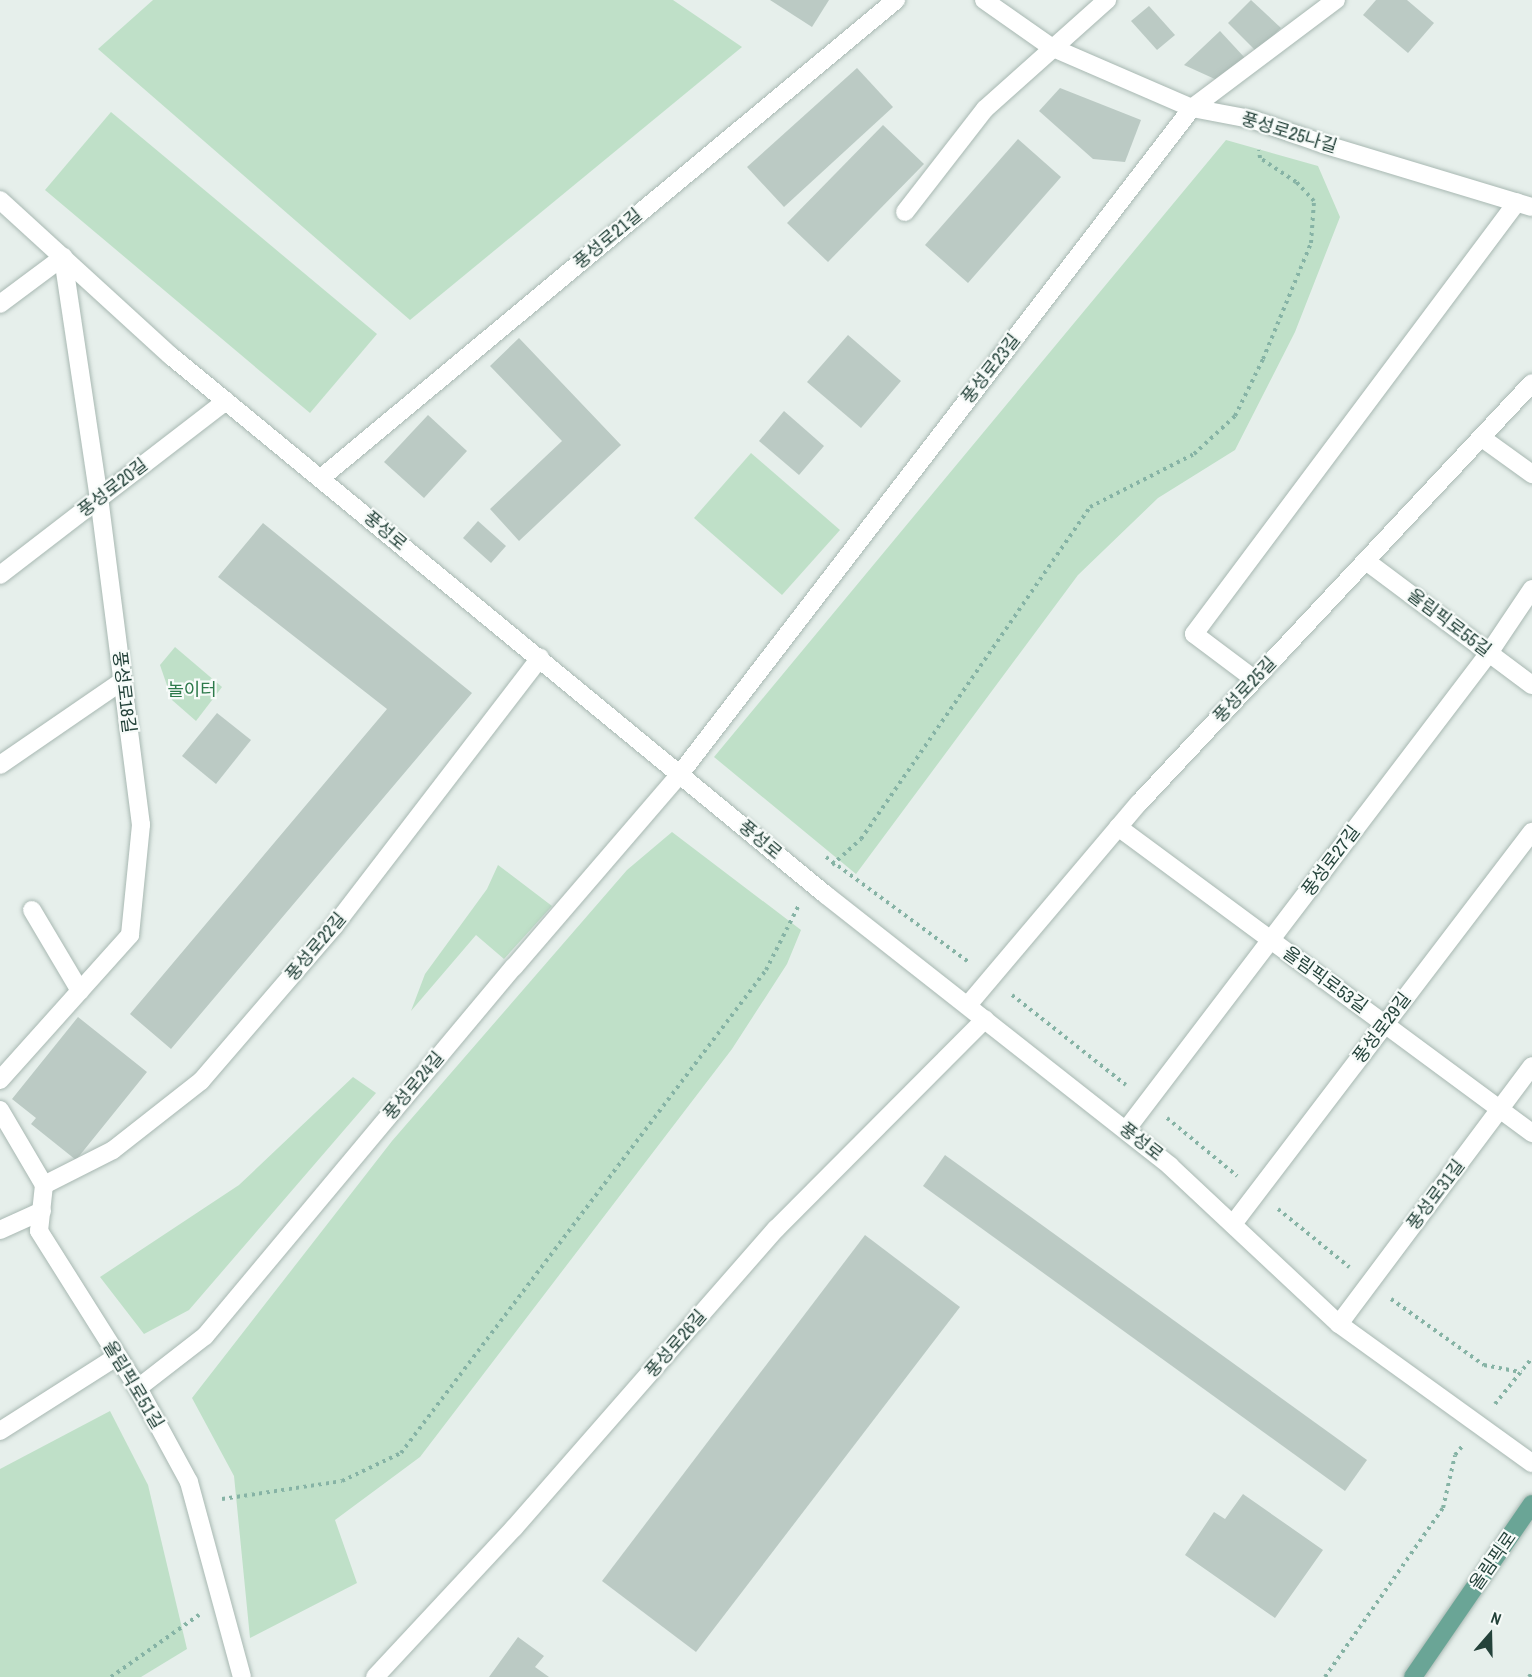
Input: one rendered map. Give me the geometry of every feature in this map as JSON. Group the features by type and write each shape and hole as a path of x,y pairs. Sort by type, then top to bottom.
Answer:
{"main road":[{"name":"올림픽로","path":"1413,1677 1532,1504"}],"street":[{"name":"풍성로21길","path":"321,478 896,0"},
{"name":"풍성로25나길","path":"984,0 1051,47 1192,108 1251,119 1323,144 1524,204"},
{"path":"905,212 985,110 1051,47 1107,0"},
{"name":"풍성로23길","path":"680,774 1192,108 1336,0"},
{"name":"풍성로","path":"0,200 171,356 811,882 1170,1166 1339,1324 1532,1463"},
{"path":"1254,679 1194,634 1524,204"},
{"path":"0,304 63,257"},
{"name":"풍성로18길","path":"0,1080 130,936 141,825 99,499 63,257"},
{"name":"풍성로25길","path":"968,1005 1118,827 1532,383"},
{"name":"풍성로20길","path":"0,575 226,401"},
{"path":"1482,438 1532,474"},
{"name":"올림픽로55길","path":"1366,561 1532,685"},
{"name":"풍성로27길","path":"1126,1130 1489,653 1532,589"},
{"name":"풍성로22길","path":"44,1185 113,1150 201,1081 335,925 540,658"},
{"path":"0,765 122,681"},
{"name":"풍성로24길","path":"138,1388 205,1336 506,976 680,774"},
{"name":"올림픽로53길","path":"1118,827 1532,1133"},
{"name":"풍성로29길","path":"1233,1224 1532,832"},
{"path":"32,910 80,991"},
{"name":"풍성로26길","path":"375,1677 514,1528 776,1229 985,1019"},
{"name":"풍성로31길","path":"1339,1324 1532,1066"},
{"path":"0,1110 44,1185"},
{"name":"올림픽로51길","path":"44,1185 39,1231 116,1357 138,1388 189,1482 242,1677"},
{"path":"0,1230 42,1211"},
{"path":"0,1431 116,1357"}],"path":[{"path":"194,1502 342,1481 401,1453 766,970 811,882 861,839 1090,507 1194,454 1235,416 1263,359 1311,243 1314,201 1296,182 1260,158 1251,119"},
{"path":"825,856 991,978 1148,1102 1370,1283 1484,1365 1521,1372"},
{"path":"1325,1677 1443,1508 1455,1455 1532,1358"},
{"path":"111,1677 221,1599"},
{"path":"1529,1677 1532,1673"}],"green space":[{"path":"153,0 673,0 742,47 410,320 98,49"},
{"path":"111,112 377,334 310,413 45,190"},
{"path":"1226,140 1318,166 1340,217 1295,332 1235,450 1158,498 1078,575 856,874 714,757"},
{"path":"751,453 840,530 782,595 694,518"},
{"name":"놀이터","path":"175,647 222,687 196,721 172,700 160,665"},
{"path":"672,832 801,930 787,964 732,1049 420,1457 335,1520 357,1583 250,1638 234,1476 192,1398 392,1141 627,870"},
{"path":"498,865 552,906 504,959 476,935 411,1011 425,974 487,889"},
{"path":"353,1077 376,1093 189,1310 144,1334 100,1277 239,1185"},
{"path":"110,1411 148,1485 187,1649 141,1677 0,1677 0,1469"}],"building":[{"path":"770,0 829,0 812,27"},
{"path":"1251,0 1281,28 1257,52 1228,23"},
{"path":"1376,0 1407,0 1434,23 1408,53 1363,15"},
{"path":"1149,6 1175,35 1157,50 1131,21"},
{"path":"1220,31 1245,58 1217,80 1184,65"},
{"path":"857,68 893,107 784,207 747,167"},
{"path":"1060,88 1141,120 1125,162 1093,159 1039,111"},
{"path":"883,125 924,164 828,262 787,223"},
{"path":"1018,139 1061,177 968,283 925,245"},
{"path":"848,335 901,381 861,428 807,382"},
{"path":"519,338 621,445 519,541 490,509 562,441 490,366"},
{"path":"784,411 824,446 799,475 759,441"},
{"path":"428,415 467,451 424,498 384,462"},
{"path":"478,521 506,546 491,563 463,538"},
{"path":"263,523 472,693 171,1049 130,1014 387,709 218,577"},
{"path":"217,713 251,740 216,784 182,756"},
{"path":"78,1017 147,1072 76,1160 31,1124 36,1118 12,1099"},
{"path":"945,1155 1367,1460 1345,1491 923,1186"},
{"path":"865,1235 960,1307 696,1652 602,1581"},
{"path":"1243,1494 1323,1550 1275,1618 1185,1555 1214,1512 1225,1519"},
{"path":"518,1637 544,1656 535,1667 549,1677 489,1677"}]}
